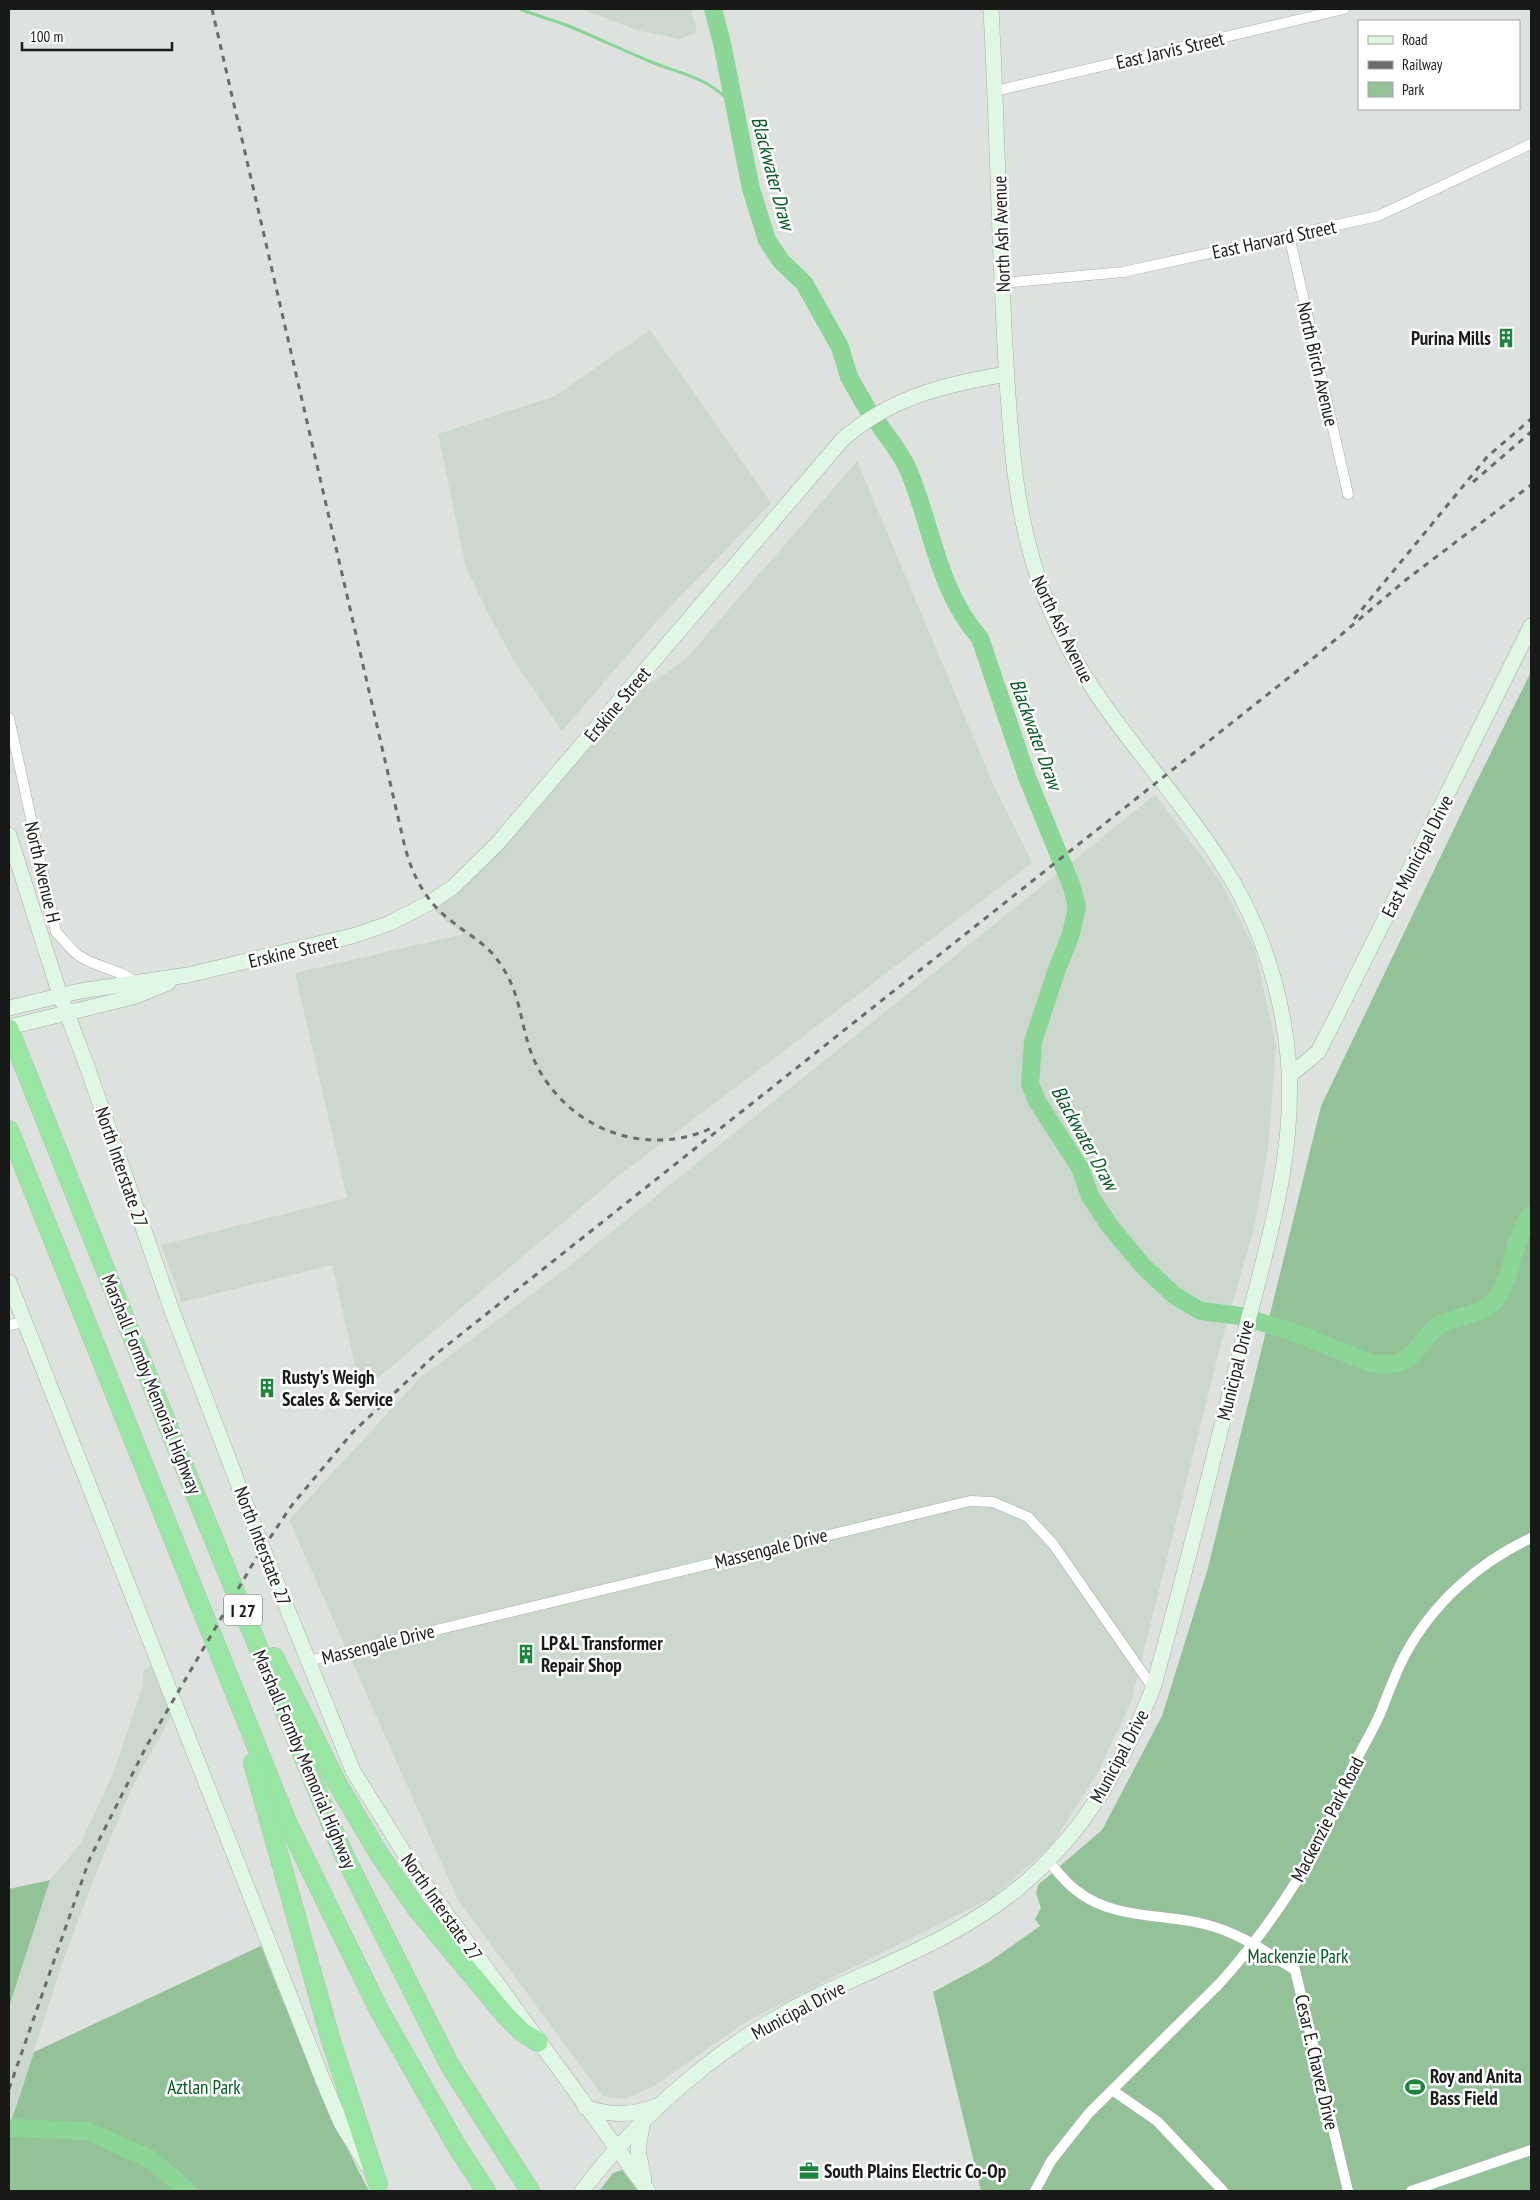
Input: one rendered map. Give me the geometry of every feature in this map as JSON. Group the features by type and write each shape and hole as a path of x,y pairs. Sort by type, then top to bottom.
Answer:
{"highway":[{"name":"Marshall Formby Memorial Highway","path":"9,1028 201,1508 343,1853 449,2064 516,2172 530,2191"},
{"name":"Marshall Formby Memorial Highway","path":"9,1130 287,1822 344,1942 403,2054 456,2145 484,2188"},
{"path":"201,1508 337,1783 379,1854 417,1909 506,2016 523,2033 538,2042"},
{"path":"242,1711 257,1781 331,2041 380,2188"}],"street":[{"name":"North Ash Avenue","path":"991,9 996,91 1002,283 1014,482 1033,566 1048,605 1068,648 1099,701 1207,841 1237,888 1262,942 1273,977 1285,1032 1289,1076"},
{"name":"East Jarvis Street","path":"996,91 1344,9"},
{"name":"East Harvard Street","path":"1002,283 1123,272 1378,216 1531,144"},
{"name":"North Birch Avenue","path":"1289,235 1348,494"},
{"name":"Erskine Street","path":"9,1008 60,995 188,975 356,935 411,914 453,887 497,844 842,440 876,414 901,401 949,384 1007,374"},
{"name":"East Municipal Drive","path":"1289,1076 1318,1052 1531,626"},
{"name":"North Avenue H","path":"9,720 56,932 77,955 93,963 124,973 136,982"},
{"name":"North Interstate 27","path":"9,835 60,995 171,1308 353,1772 416,1872 585,2107 648,2191"},
{"name":"Erskine Street","path":"9,1028 133,998 188,975"},
{"name":"Municipal Drive","path":"582,2191 618,2149 662,2104 696,2074 732,2048 818,1996 916,1953 976,1920 1026,1881 1048,1861 1103,1793 1132,1739 1153,1688 1249,1316 1286,1159 1289,1076"},
{"path":"9,1282 324,2083 341,2123 380,2188"},
{"path":"9,1325 25,1322"},
{"name":"Massengale Drive","path":"308,1661 970,1501 993,1502 1028,1518 1053,1544 1153,1688"},
{"name":"Mackenzie Park Road","path":"1035,2191 1060,2148 1089,2113 1220,1984 1253,1944 1283,1902 1320,1840 1349,1774 1380,1714 1397,1672 1424,1625 1442,1602 1465,1581 1493,1560 1531,1538"},
{"name":"Cesar E. Chavez Drive","path":"1048,1861 1077,1891 1105,1907 1128,1914 1164,1916 1205,1924 1253,1944 1296,1970 1348,2191"},
{"path":"1112,2090 1157,2121 1174,2136 1223,2191"},
{"path":"585,2107 626,2114 645,2111 662,2104"},
{"path":"643,2123 638,2150 648,2191"},
{"path":"1411,2191 1531,2150"}],"shaded area":[{"path":"582,9 691,9 697,32 679,39 636,30"},
{"path":"650,330 771,503 653,625 562,731 514,661 466,568 438,434 555,396"},
{"path":"857,461 994,786 1032,863 617,1177 378,1378 356,1369 332,1265 182,1302 161,1245 347,1198 295,973 464,934 447,922 433,908 476,876 510,841 631,696 685,660"},
{"path":"1155,795 1221,882 1255,950 1276,1045 1268,1150 1253,1232 1221,1343 1131,1702 1098,1772 1051,1846 993,1897 747,2021 654,2086 625,2099 603,2096 458,1900 289,1520 421,1377 559,1274"},
{"path":"151,1666 171,1717 131,1789 93,1881 63,1961 9,2128 9,2007 50,1880 80,1844 113,1774 142,1688 144,1670"}],"green space":[{"name":"Mackenzie Park","path":"1531,672 1531,2191 981,2191 933,1992 989,1962 1040,1926 1035,1919 1041,1908 1036,1893 1038,1885 1102,1830 1162,1716 1208,1568 1321,1106"},
{"path":"50,1880 9,2007 9,1889"},
{"name":"Aztlan Park","path":"261,1946 325,2101 369,2191 9,2191 9,2128 34,2052"},
{"path":"622,2170 638,2191 599,2191 613,2173"}],"waterway":[{"path":"520,9 571,27 649,61 696,78 716,89 736,108"},
{"name":"Blackwater Draw","path":"713,9 722,43 751,189 767,240 781,261 804,283 840,347 849,377 868,410"},
{"name":"Blackwater Draw","path":"878,423 908,469 945,579 954,600 980,638 1027,777 1072,887 1077,907 1071,934 1056,972 1033,1042 1030,1084 1037,1101 1080,1168 1090,1196 1109,1225 1143,1266 1175,1296 1201,1311 1241,1316 1299,1334 1370,1363 1389,1364 1406,1359 1438,1326 1484,1309 1496,1299 1507,1279 1520,1235 1531,1215"},
{"path":"9,2128 87,2131 150,2159 188,2191"}],"railway":[{"path":"212,9 404,843 415,876 433,904 456,925 482,944 499,962 513,988 536,1064 550,1087 568,1106 589,1121 612,1132 637,1139 663,1140 688,1136 714,1127"},
{"path":"1354,619 1487,457 1531,419"},
{"path":"1473,482 1531,432"},
{"path":"9,2089 90,1858 146,1747 255,1560 292,1505 353,1432 436,1354 1316,656 1407,579 1531,485"}],"place":[{"name":"Purina Mills","path":"1506,338"},
{"name":"Rusty's Weigh Scales & Service","path":"267,1388"},
{"name":"LP&L Transformer Repair Shop","path":"526,1654"},
{"name":"Roy and Anita Bass Field","path":"1415,2087"},
{"name":"South Plains Electric Co-Op","path":"809,2171"}]}
